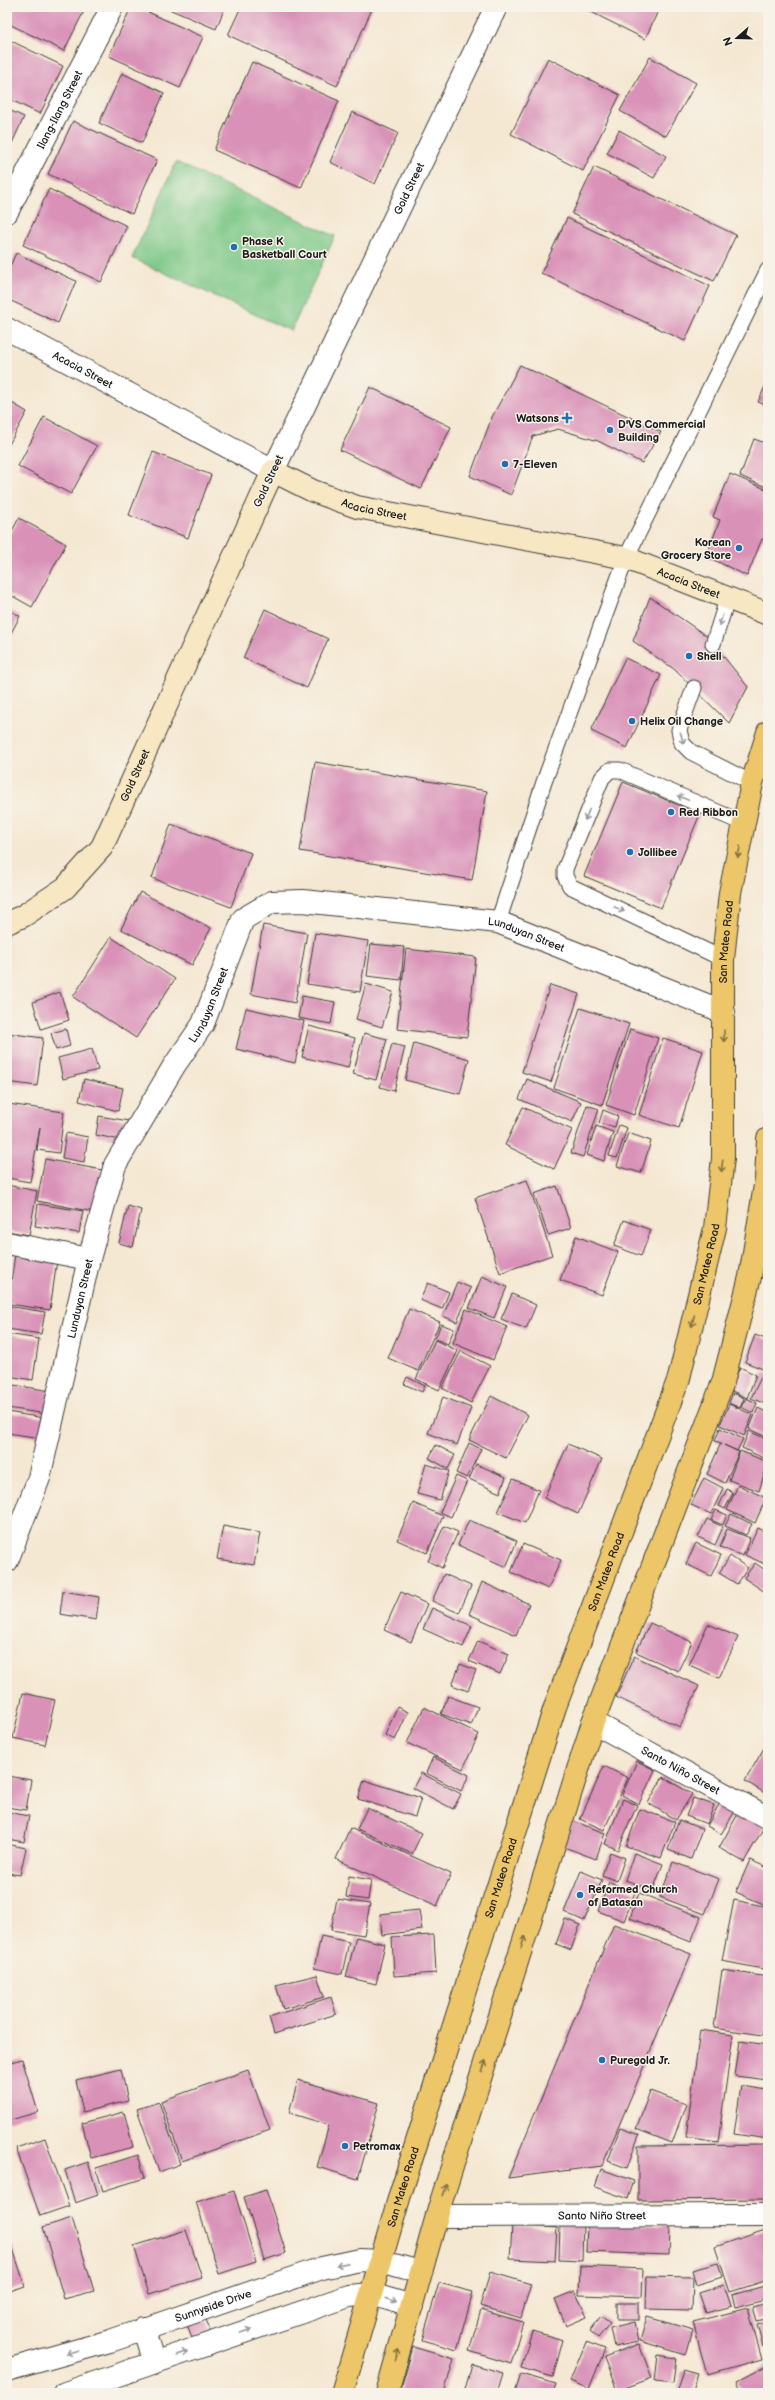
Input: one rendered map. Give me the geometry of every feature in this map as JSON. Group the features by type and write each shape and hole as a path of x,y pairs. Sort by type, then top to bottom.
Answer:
{"main road":[{"name":"San Mateo Road","path":"342,2393 380,2261 555,1707 679,1378 715,1228 723,1158 723,959 730,893 752,783 768,732"},
{"path":"387,2393 437,2216 593,1722 723,1382 750,1277 766,1179 768,1139"}],"street":[{"name":"Ilang-Ilang Street","path":"7,212 112,7"},
{"name":"Gold Street","path":"7,923 23,916 65,888 102,847 273,471 496,7"},
{"name":"Acacia Street","path":"7,329 313,491 357,507 626,558 768,614"},
{"name":"Lunduyan Street","path":"7,1561 39,1478 89,1259 115,1165 174,1066 203,1024 243,919 272,902 303,901 498,922 724,1012"},
{"path":"7,1243 89,1259"},
{"name":"Santo Niño Street","path":"593,1722 768,1818"},
{"name":"Santo Niño Street","path":"437,2216 768,2215"},
{"name":"Sunnyside Drive","path":"7,2370 110,2341 143,2328 322,2268 360,2260 380,2261 420,2272"},
{"path":"65,2393 349,2296 371,2294 412,2306"},
{"path":"143,2328 154,2363"}],"lane":[{"path":"498,922 544,782 626,558 768,270"},
{"path":"714,644 728,597"},
{"path":"694,688 680,730 682,743 692,752 752,783"},
{"path":"723,959 570,886 565,876 566,869 602,778 610,770 620,770 745,824"}],"green space":[{"name":"Phase K Basketball Court","path":"176,162 335,236 291,331 132,258"}],"building":[{"path":"7,7 86,7 64,51 7,23"},
{"path":"131,7 137,7 203,37 180,88 109,56"},
{"path":"164,7 225,7 216,29"},
{"path":"241,7 373,7 337,86 228,35"},
{"path":"581,7 660,7 645,39"},
{"path":"7,39 63,66 40,114 7,98"},
{"path":"650,57 696,83 666,136 620,111"},
{"path":"548,58 620,95 583,171 511,134"},
{"path":"252,62 339,101 301,188 214,150"},
{"path":"122,73 164,93 142,143 99,123"},
{"path":"7,109 24,117 7,154"},
{"path":"352,112 398,133 375,184 330,162"},
{"path":"73,121 157,160 132,214 48,174"},
{"path":"619,130 666,156 654,178 607,153"},
{"path":"594,167 736,235 714,281 572,214"},
{"path":"49,189 127,226 101,282 23,245"},
{"path":"567,218 710,286 685,341 541,273"},
{"path":"16,253 76,281 58,323 7,299 7,273"},
{"name":"D'VS Commercial Building","path":"520,365 661,432 642,463 598,441 558,429 533,436 511,495 470,476 492,417"},
{"path":"768,380 768,406 758,402"},
{"path":"370,387 451,427 421,489 340,450"},
{"path":"7,400 27,412 7,448"},
{"path":"44,417 97,446 71,494 18,466"},
{"path":"754,439 768,444 768,488 740,476"},
{"path":"153,452 211,475 188,538 129,515"},
{"path":"730,474 768,490 765,514 768,516 768,537 766,540 762,539 747,576 706,556 720,520 713,517"},
{"path":"19,518 66,544 32,607 7,593 7,540"},
{"name":"Shell","path":"650,597 708,637 748,687 729,723 674,669 633,641"},
{"path":"7,609 20,616 7,641"},
{"path":"265,609 328,639 307,688 243,658"},
{"path":"625,658 661,675 627,748 591,731"},
{"path":"315,762 487,791 472,880 300,851"},
{"path":"623,782 700,814 661,908 584,876"},
{"path":"171,824 251,853 231,907 152,878"},
{"path":"140,892 211,928 192,965 121,929"},
{"path":"263,925 307,933 295,1003 251,994"},
{"path":"315,933 368,941 360,992 307,984"},
{"path":"111,937 175,979 136,1038 73,997"},
{"path":"371,944 404,947 401,980 367,976"},
{"path":"406,949 476,957 467,1037 397,1029"},
{"path":"366,984 393,992 382,1027 356,1019"},
{"path":"550,985 579,994 551,1082 522,1072"},
{"path":"60,992 69,1020 41,1029 33,1002"},
{"path":"302,996 335,1002 331,1024 298,1018"},
{"path":"246,1008 304,1021 295,1063 236,1049"},
{"path":"580,1008 629,1024 602,1105 554,1088"},
{"path":"309,1026 355,1038 348,1068 302,1057"},
{"path":"66,1029 70,1046 56,1050 51,1033"},
{"path":"630,1029 658,1038 634,1115 606,1105"},
{"path":"7,1033 43,1038 37,1086 7,1082"},
{"path":"364,1033 387,1039 376,1080 353,1074"},
{"path":"663,1038 703,1051 679,1128 639,1115"},
{"path":"414,1043 469,1059 460,1094 405,1080"},
{"path":"392,1044 405,1047 394,1091 380,1087"},
{"path":"92,1049 98,1070 63,1079 58,1058"},
{"path":"84,1079 123,1088 118,1111 79,1101"},
{"path":"527,1079 581,1102 572,1122 519,1099"},
{"path":"8,1104 64,1112 59,1153 37,1150 40,1127 30,1182 7,1178"},
{"path":"587,1105 599,1109 583,1157 571,1153"},
{"path":"523,1107 572,1130 554,1169 505,1145"},
{"path":"603,1110 618,1116 615,1127 599,1123"},
{"path":"99,1116 129,1121 125,1141 96,1135"},
{"path":"619,1125 627,1128 617,1158 609,1156"},
{"path":"596,1126 613,1132 604,1161 587,1155"},
{"path":"66,1133 88,1137 84,1162 62,1158"},
{"path":"628,1133 651,1141 641,1173 617,1166"},
{"path":"45,1159 102,1170 94,1212 37,1201"},
{"path":"527,1180 552,1255 500,1273 475,1198"},
{"path":"7,1185 37,1191 29,1235 7,1231"},
{"path":"557,1186 571,1228 548,1235 534,1194"},
{"path":"38,1204 83,1211 79,1233 35,1226"},
{"path":"128,1206 141,1210 133,1247 119,1243"},
{"path":"624,1220 651,1230 641,1256 614,1246"},
{"path":"576,1236 618,1252 602,1295 560,1280"},
{"path":"15,1254 57,1260 50,1310 8,1304"},
{"path":"482,1276 507,1287 494,1318 469,1308"},
{"path":"457,1282 471,1288 457,1322 443,1316"},
{"path":"428,1283 449,1292 442,1309 420,1300"},
{"path":"512,1294 536,1305 526,1329 501,1319"},
{"path":"7,1306 45,1312 41,1334 7,1329"},
{"path":"409,1309 440,1322 418,1371 388,1358"},
{"path":"466,1309 507,1327 493,1360 453,1343"},
{"path":"441,1324 454,1329 448,1344 435,1339"},
{"path":"7,1334 39,1339 33,1380 7,1376"},
{"path":"755,1335 768,1340 768,1371 745,1362"},
{"path":"435,1340 458,1351 439,1390 416,1379"},
{"path":"461,1351 490,1366 471,1403 442,1388"},
{"path":"740,1367 756,1375 747,1398 730,1390"},
{"path":"764,1371 768,1373 768,1405 751,1398"},
{"path":"407,1377 425,1386 422,1392 404,1384"},
{"path":"7,1384 51,1391 47,1414 7,1408"},
{"path":"733,1393 744,1398 740,1408 729,1403"},
{"path":"491,1396 528,1415 506,1458 469,1440"},
{"path":"443,1397 471,1408 457,1445 428,1433"},
{"path":"746,1398 757,1403 753,1413 741,1407"},
{"path":"729,1404 753,1415 744,1436 720,1425"},
{"path":"758,1408 768,1413 768,1438 749,1429"},
{"path":"7,1412 50,1419 48,1439 7,1433"},
{"path":"720,1428 743,1439 737,1451 724,1445 739,1452 725,1483 707,1474 721,1443 715,1441"},
{"path":"749,1431 768,1440 768,1460 742,1448"},
{"path":"469,1443 481,1449 467,1478 456,1473"},
{"path":"568,1444 602,1459 578,1514 544,1498"},
{"path":"436,1445 455,1455 448,1469 429,1458"},
{"path":"740,1451 768,1462 759,1491 729,1480"},
{"path":"426,1464 449,1471 440,1500 417,1494"},
{"path":"476,1464 506,1477 500,1493 469,1479"},
{"path":"456,1476 467,1481 451,1517 440,1512"},
{"path":"704,1478 723,1488 711,1514 691,1505"},
{"path":"513,1479 539,1490 525,1523 498,1512"},
{"path":"738,1485 766,1498 755,1523 727,1510"},
{"path":"727,1489 733,1493 725,1509 719,1506"},
{"path":"413,1503 443,1516 427,1553 397,1540"},
{"path":"716,1510 727,1515 723,1525 711,1520"},
{"path":"731,1514 752,1524 746,1535 725,1526"},
{"path":"707,1519 723,1527 715,1545 698,1537"},
{"path":"469,1520 517,1541 506,1567 458,1545"},
{"path":"223,1526 260,1533 254,1565 217,1559"},
{"path":"444,1526 458,1532 442,1568 428,1561"},
{"path":"758,1528 768,1533 767,1565 745,1555"},
{"path":"727,1529 750,1538 743,1556 720,1547"},
{"path":"696,1543 721,1555 711,1576 686,1564"},
{"path":"523,1544 561,1560 548,1589 511,1572"},
{"path":"730,1556 748,1568 737,1584 719,1573"},
{"path":"755,1563 768,1572 768,1588 765,1592 744,1578"},
{"path":"444,1574 471,1586 459,1613 432,1601"},
{"path":"482,1582 529,1604 516,1635 469,1614"},
{"path":"63,1591 99,1597 96,1620 60,1614"},
{"path":"401,1592 427,1604 411,1642 384,1630"},
{"path":"432,1608 472,1626 463,1647 423,1629"},
{"path":"650,1623 692,1642 678,1671 636,1652"},
{"path":"708,1624 738,1637 719,1678 689,1665"},
{"path":"478,1641 509,1654 500,1674 469,1661"},
{"path":"634,1656 699,1686 680,1727 616,1697"},
{"path":"460,1664 476,1670 468,1691 452,1685"},
{"path":"23,1693 55,1700 45,1745 13,1738"},
{"path":"448,1696 478,1707 471,1725 441,1714"},
{"path":"397,1707 408,1712 395,1740 385,1735"},
{"path":"424,1707 479,1734 463,1769 407,1743"},
{"path":"768,1741 768,1795 745,1781"},
{"path":"433,1757 469,1775 461,1791 426,1773"},
{"path":"637,1761 655,1770 639,1804 622,1795"},
{"path":"604,1766 628,1778 604,1830 580,1819"},
{"path":"421,1773 461,1794 453,1809 413,1788"},
{"path":"7,1776 31,1780 26,1810 7,1807"},
{"path":"663,1777 692,1794 676,1820 648,1803"},
{"path":"364,1780 421,1798 415,1817 358,1799"},
{"path":"693,1798 714,1805 707,1824 686,1816"},
{"path":"623,1799 637,1805 618,1850 605,1844"},
{"path":"722,1799 737,1808 721,1834 707,1826"},
{"path":"367,1808 422,1833 412,1854 357,1829"},
{"path":"640,1809 675,1822 661,1858 626,1846"},
{"path":"7,1812 29,1816 24,1842 7,1839"},
{"path":"739,1812 764,1827 744,1862 719,1848"},
{"path":"679,1820 702,1829 691,1859 668,1850"},
{"path":"573,1821 605,1833 596,1859 564,1847"},
{"path":"350,1828 451,1874 437,1906 336,1859"},
{"path":"7,1844 26,1848 20,1875 7,1873"},
{"path":"610,1852 625,1858 617,1881 602,1875"},
{"path":"634,1853 663,1864 653,1890 625,1880"},
{"path":"750,1860 768,1868 768,1899 765,1905 736,1892"},
{"path":"673,1862 719,1879 705,1914 660,1897"},
{"path":"581,1871 602,1880 584,1921 564,1912"},
{"path":"349,1876 371,1880 368,1900 346,1897"},
{"path":"609,1882 635,1892 624,1921 598,1911"},
{"path":"639,1893 701,1917 691,1942 630,1918"},
{"path":"337,1899 370,1904 364,1935 331,1930"},
{"path":"734,1900 768,1907 768,1970 722,1961"},
{"path":"419,1910 422,1930 382,1935 380,1914"},
{"path":"565,1919 580,1925 571,1950 556,1944"},
{"name":"Puregold Jr.","path":"614,1924 691,1954 602,2166 508,2178"},
{"path":"434,1935 436,1973 394,1976 392,1937"},
{"path":"321,1936 349,1942 342,1974 314,1968"},
{"path":"356,1937 385,1944 376,1984 346,1977"},
{"path":"722,1970 768,1977 768,2003 763,2035 714,2028"},
{"path":"317,1975 324,1997 283,2009 276,1985"},
{"path":"331,1997 336,2014 274,2034 269,2017"},
{"path":"700,2030 733,2035 718,2142 686,2137"},
{"path":"740,2041 768,2045 768,2080 735,2076"},
{"path":"22,2059 38,2112 7,2121 7,2063"},
{"path":"121,2069 128,2101 83,2112 76,2080"},
{"path":"248,2070 270,2130 182,2161 161,2101"},
{"name":"Petromax","path":"298,2080 379,2103 358,2179 317,2167 329,2125 289,2113"},
{"path":"741,2086 768,2090 768,2139 734,2134"},
{"path":"650,2091 686,2104 672,2143 636,2129"},
{"path":"159,2102 180,2164 159,2172 137,2109"},
{"path":"124,2112 133,2147 91,2158 82,2123"},
{"path":"620,2128 639,2135 627,2168 608,2161"},
{"path":"45,2138 69,2206 40,2216 16,2148"},
{"path":"768,2145 768,2199 638,2200 638,2146"},
{"path":"138,2155 145,2178 103,2191 96,2168"},
{"path":"88,2162 98,2195 75,2203 65,2170"},
{"path":"601,2169 634,2181 628,2199 595,2187"},
{"path":"266,2190 286,2253 264,2260 244,2197"},
{"path":"234,2191 256,2262 219,2274 196,2202"},
{"path":"72,2218 94,2291 64,2299 43,2227"},
{"path":"560,2223 583,2224 582,2261 559,2260"},
{"path":"587,2223 670,2226 669,2255 586,2252"},
{"path":"512,2225 557,2228 555,2261 510,2259"},
{"path":"768,2229 768,2280 730,2292 715,2247"},
{"path":"7,2230 25,2286 7,2292"},
{"path":"186,2230 202,2278 149,2294 134,2246"},
{"path":"718,2263 722,2277 696,2285 692,2270"},
{"path":"580,2266 643,2269 642,2297 579,2295"},
{"path":"490,2272 531,2284 521,2318 480,2306"},
{"path":"647,2276 693,2277 692,2310 646,2309"},
{"path":"439,2283 473,2292 457,2350 422,2340"},
{"path":"724,2285 731,2306 706,2313 699,2293"},
{"path":"768,2285 768,2299 735,2308 732,2295"},
{"path":"575,2291 587,2317 566,2326 555,2299"},
{"path":"617,2303 639,2303 639,2320 617,2320"},
{"path":"768,2303 768,2318 757,2321 753,2307"},
{"path":"748,2308 762,2360 707,2375 693,2322"},
{"path":"481,2310 523,2322 511,2364 469,2351"},
{"path":"205,2316 211,2334 193,2340 186,2322"},
{"path":"601,2316 610,2323 598,2338 590,2331"},
{"path":"647,2317 693,2330 686,2355 640,2341"},
{"path":"634,2322 638,2342 614,2347 610,2328"},
{"path":"768,2322 768,2346 763,2347 757,2325"},
{"path":"532,2331 563,2340 553,2377 521,2368"},
{"path":"586,2342 605,2349 589,2389 570,2381"},
{"path":"639,2344 652,2378 617,2391 604,2357"},
{"path":"413,2347 454,2359 444,2393 400,2393"},
{"path":"658,2355 676,2358 673,2383 655,2381"},
{"path":"472,2364 503,2373 497,2393 464,2393"},
{"path":"768,2365 768,2393 743,2393 737,2381"},
{"path":"683,2370 698,2374 692,2393 677,2390"},
{"path":"521,2374 556,2384 553,2393 515,2393"}],"place":[{"name":"Phase K Basketball Court","path":"234,247"},
{"name":"Watsons","path":"567,418"},
{"name":"D'VS Commercial Building","path":"610,430"},
{"name":"7-Eleven","path":"505,464"},
{"name":"Korean Grocery Store","path":"739,548"},
{"name":"Shell","path":"689,656"},
{"name":"Helix Oil Change","path":"632,721"},
{"name":"Red Ribbon","path":"671,812"},
{"name":"Jollibee","path":"630,852"},
{"name":"Reformed Church of Batasan","path":"580,1895"},
{"name":"Puregold Jr.","path":"602,2060"},
{"name":"Petromax","path":"345,2146"}]}
